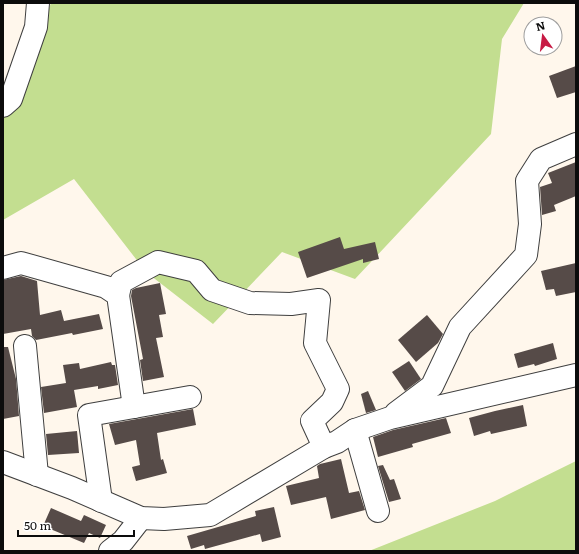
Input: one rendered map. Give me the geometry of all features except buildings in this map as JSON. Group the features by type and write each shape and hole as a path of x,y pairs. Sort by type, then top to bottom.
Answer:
{"street":[{"path":"3,106 11,99 36,27 38,3"},
{"path":"390,418 432,386 460,327 526,255 530,224 527,181 541,159 576,144"},
{"path":"134,407 118,295 121,282 158,262 196,271 212,290 250,303 291,304 319,300 315,343 338,389 332,402 312,421 324,447"},
{"path":"3,268 21,263 106,287 118,295"},
{"path":"25,346 36,475"},
{"path":"3,462 141,518 164,519 210,515 324,447 337,442 355,430 390,418 576,375"},
{"path":"101,501 89,415 190,397"},
{"path":"355,430 378,512"},
{"path":"110,551 123,541 141,518"}],"green space":[{"path":"51,3 524,3 502,39 491,134 355,279 282,252 213,324 146,272 74,179 3,220 3,98 30,59"},
{"path":"576,461 576,551 369,551 495,501"}]}
